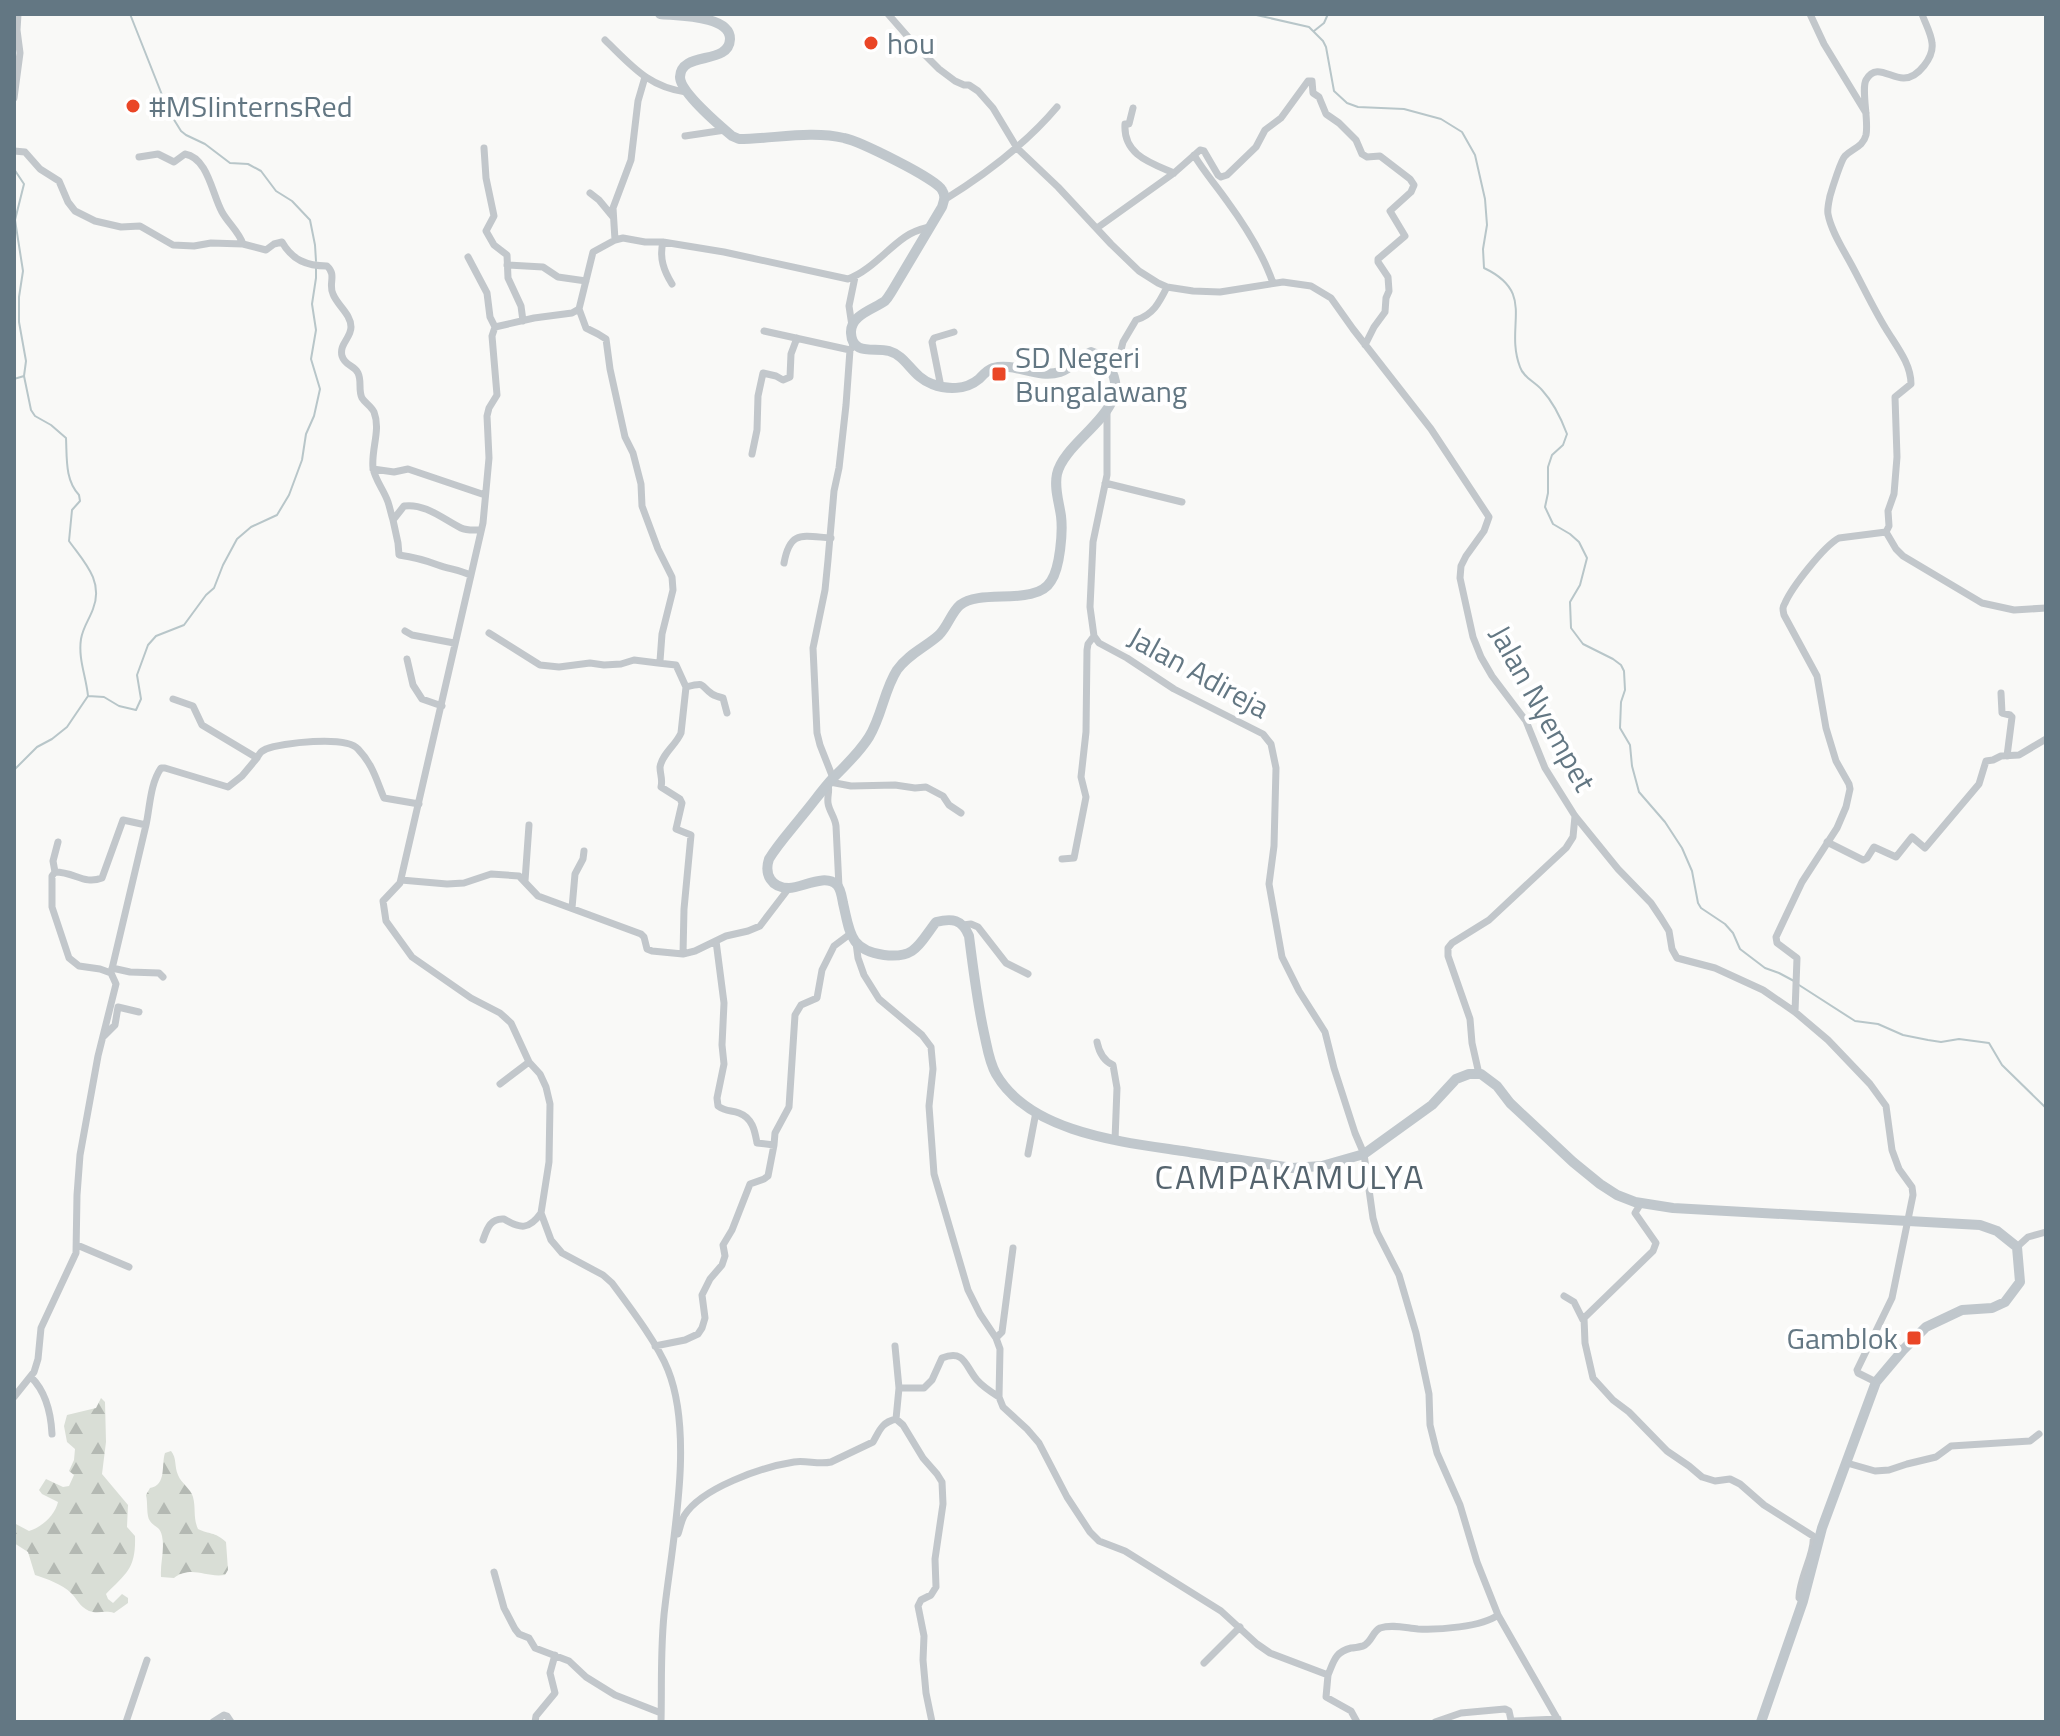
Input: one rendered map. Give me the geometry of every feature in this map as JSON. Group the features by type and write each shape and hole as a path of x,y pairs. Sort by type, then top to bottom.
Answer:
{"street":[{"path":"14,98 20,53 18,14"},
{"path":"660,14 719,22 726,27 730,42 726,49 718,55 692,62 682,70 680,79 686,92 732,136 739,139 820,135 845,138 937,183 944,200"},
{"name":"Jalan Nyempet","path":"888,14 939,69 955,81 978,91 993,108 1017,148 1139,271 1167,287 1193,291 1220,292 1283,282 1303,284 1325,293 1431,429 1489,517 1461,566 1463,596 1473,637 1492,676 1526,721 1545,768 1575,816 1618,869 1651,903 1669,931 1677,958 1733,975 1763,990 1795,1012 1828,1040 1870,1084 1886,1106 1892,1150 1899,1169 1912,1187 1913,1195 1892,1298 1857,1371 1876,1382"},
{"path":"1810,14 1824,44 1867,115"},
{"path":"1886,532 1897,457 1895,397 1911,384 1911,373 1872,306 1828,213 1830,195 1843,157 1865,139 1867,115 1864,84 1870,75 1880,71 1903,78 1913,76 1931,54 1933,45 1922,14"},
{"path":"605,40 645,77 662,87 686,92"},
{"path":"615,240 615,202 631,160 638,101 645,77"},
{"path":"1097,228 1202,150 1218,175 1227,175 1256,147 1265,130 1281,118 1310,80 1313,93 1319,97 1324,112 1354,137 1362,154 1367,157 1380,156 1414,185 1390,211 1405,238 1378,261 1389,280 1386,310 1365,345"},
{"path":"852,326 868,309 886,300 944,200 1017,148 1057,107"},
{"path":"1133,108 1129,124 1125,124 1124,129 1134,152 1143,160 1174,173"},
{"path":"685,136 725,130"},
{"path":"484,148 494,216 486,231 494,245 507,255 508,278 521,306 523,321"},
{"path":"14,151 25,152 40,169 56,177 75,211 95,221 121,227 140,226 173,245 243,244 266,250 282,242 288,252 307,265 327,266 332,271 332,294 351,323 342,347 343,360 358,372 361,396 375,415 377,427 373,469 388,502 399,555 418,557 470,575"},
{"path":"139,157 158,154 174,162 185,154 191,155 204,169 224,215 243,244"},
{"path":"1194,155 1256,244 1273,283"},
{"path":"590,193 613,217"},
{"path":"658,663 672,599 672,577 642,506 641,484 625,437 606,339 586,328 579,309 593,252 623,238 663,242 848,279 855,277 909,234 929,227"},
{"path":"663,242 660,251 664,272 672,284"},
{"path":"468,257 487,293 490,317 495,327 492,336 497,395 487,416 489,458 481,530 401,880 383,901 386,921 412,957 471,998 507,1017 529,1062 546,1087 550,1104 549,1162 541,1213 534,1222 521,1227 504,1219 494,1220 483,1240"},
{"path":"507,265 543,267 558,277 586,281"},
{"path":"855,277 849,306 852,348 839,468 825,590 813,648 817,733 831,781 828,803 835,817 839,889 864,975 879,999 922,1035 931,1047 933,1069 929,1106 934,1174 968,1290 1000,1349 999,1397 1003,1407 1039,1443 1067,1497 1099,1541 1125,1551 1221,1611 1270,1653 1328,1675"},
{"path":"1106,363 1117,364 1125,338 1136,320 1153,311 1167,287"},
{"path":"495,327 572,313 579,309"},
{"path":"764,331 852,348 894,352 920,378 941,387 970,385 994,368 1008,367 1046,374 1059,372 1091,352 1097,353 1106,363 1115,384 1113,399 1107,410 1063,458 1057,473 1061,529 1056,570 1051,583 1044,590 1030,595 967,601 961,605 940,634 898,669 869,737 769,859 766,872 773,883 789,888 817,881 833,883 839,889"},
{"path":"941,387 933,340 954,332"},
{"path":"752,454 763,373 783,380 790,377 791,354 797,338"},
{"name":"Jalan Adireja","path":"1107,410 1105,483 1093,542 1090,607 1094,636 1099,643 1174,689 1263,734 1271,744 1276,768 1274,846 1269,884 1282,957 1325,1032 1364,1154"},
{"path":"373,469 394,472 408,469 485,495"},
{"path":"1105,483 1182,502"},
{"path":"393,520 404,506 410,505 435,513 463,530 481,530"},
{"path":"1886,532 1903,556 1976,601 2014,610 2046,608"},
{"path":"1795,1012 1797,958 1777,943 1776,937 1802,882 1842,818 1849,784 1836,761 1826,728 1817,676 1788,624 1784,604 1820,553 1832,542 1839,538 1886,532"},
{"path":"784,563 788,546 793,540 803,537 829,538"},
{"path":"405,631 454,643"},
{"path":"489,633 540,665 604,665 634,660 676,665 686,687 681,733 666,754 660,770 663,778 661,787 682,803 676,829 691,835 683,954"},
{"path":"1062,859 1074,858 1086,801 1081,777 1086,732 1087,650 1094,636"},
{"path":"407,659 412,682 422,699 442,706"},
{"path":"686,687 703,685 710,693 723,698 727,713"},
{"path":"2001,693 2002,713 2012,716 2007,756"},
{"path":"173,699 193,706 202,725 257,758"},
{"path":"1827,842 1863,860 1874,847 1896,857 1912,837 1925,848 1979,784 1986,761 2019,755 2046,739"},
{"path":"14,1397 31,1377 38,1359 41,1328 76,1253 80,1155 102,1038 116,984 111,970 154,786 161,768 228,787 265,749 295,742 330,741 358,748 374,770 384,798 419,804"},
{"path":"831,781 861,786 926,787 943,796 949,805 961,813"},
{"path":"1479,1074 1471,1022 1448,948 1489,920 1566,848 1573,837 1575,816"},
{"path":"55,872 99,881 104,876 123,820 146,825"},
{"path":"525,881 529,825"},
{"path":"58,842 53,861 52,907 69,958 79,966 159,973 163,977"},
{"path":"572,908 575,874 584,851"},
{"path":"401,880 455,884 491,874 519,876 538,896 638,933 644,937 647,949 683,954 760,926 789,888"},
{"path":"853,939 868,952 900,957 918,947 936,922 950,918 960,922 969,936 981,1018 995,1073 1022,1102 1057,1124 1115,1140 1292,1168 1322,1166 1364,1154 1432,1105 1456,1079 1479,1074 1497,1086 1510,1103 1600,1184 1617,1195 1641,1203 1673,1208 1980,1225 1997,1231 2017,1247 2020,1282 2005,1302 1992,1308 1962,1310 1926,1327 1876,1382 1822,1528 1803,1601 1761,1722"},
{"path":"963,925 978,927 1006,963 1028,974"},
{"path":"655,1346 685,1340 698,1334 702,1328 705,1318 702,1295 722,1265 725,1256 723,1245 750,1184 768,1176 776,1129 789,1107 795,1015 801,1005 817,998 822,970 834,946 853,939"},
{"path":"716,941 724,1003 724,1064 718,1106 740,1113 749,1120 756,1130 757,1143 774,1145"},
{"path":"102,1038 115,1025 118,1007 139,1012"},
{"path":"1097,1042 1101,1053 1113,1065 1117,1085 1115,1140"},
{"path":"500,1084 529,1062"},
{"path":"1028,1154 1036,1112"},
{"path":"1364,1154 1377,1232 1399,1275 1416,1333 1437,1453 1460,1505 1477,1562 1498,1615 1559,1720 1514,1721 1505,1709 1461,1713 1435,1722"},
{"path":"1583,1320 1655,1249 1656,1243 1635,1213 1641,1203"},
{"path":"494,1572 504,1608 515,1630 529,1638 535,1648 573,1663 586,1677 661,1718 664,1609 674,1547 681,1445 676,1399 669,1371 612,1283 554,1246 541,1213"},
{"path":"2017,1247 2028,1237 2046,1232"},
{"path":"77,1245 129,1267"},
{"path":"996,1338 1002,1332 1013,1248"},
{"path":"1564,1296 1574,1302 1583,1320 1593,1378 1613,1400 1667,1451 1702,1477 1715,1481 1730,1479 1740,1484 1764,1505 1813,1536 1814,1545 1798,1593 1803,1601"},
{"path":"1873,1336 1903,1350"},
{"path":"895,1346 899,1388 896,1419"},
{"path":"899,1388 924,1388 932,1380 942,1358 955,1356 964,1359 978,1381 999,1397"},
{"path":"31,1377 43,1393 52,1434"},
{"path":"674,1547 685,1515 709,1494 742,1476 761,1470 795,1462 831,1462 865,1448 873,1442 880,1427 896,1419"},
{"path":"896,1419 942,1482 943,1504 935,1559 936,1587 918,1606 924,1636 926,1693 932,1722"},
{"path":"1847,1463 1875,1471 1889,1470 1936,1457 1951,1446 2030,1441 2039,1434"},
{"path":"1357,1722 1351,1711 1326,1697 1328,1675 1336,1654 1363,1646 1380,1629 1445,1628 1488,1621 1498,1615"},
{"path":"1204,1663 1240,1627"},
{"path":"535,1722 536,1716 555,1693 550,1673 555,1655"},
{"path":"138,1722 127,1720 147,1660"},
{"path":"213,1722 226,1715 231,1722"}],"green space":[{"path":"101,1398 105,1402 106,1442 102,1474 128,1505 127,1527 135,1536 134,1556 129,1569 106,1594 113,1603 122,1594 128,1598 128,1603 114,1613 89,1611 63,1587 35,1575 28,1552 14,1543 14,1523 29,1531 47,1520 56,1507 58,1502 39,1490 46,1479 63,1487 69,1486 74,1475 69,1471 75,1449 67,1442 64,1426 67,1415 96,1408"},
{"path":"171,1451 178,1475 193,1497 198,1529 226,1542 228,1570 225,1575 187,1572 174,1578 161,1577 162,1536 149,1519 146,1495 150,1488 159,1483 165,1453"}],"waterway":[{"path":"130,14 168,110 181,131 230,163 248,164 261,171 276,191 292,201 310,220 316,261"},
{"path":"1252,14 1309,27 1323,41 1334,91 1347,103 1358,107 1404,109 1441,119 1462,132 1475,155 1485,199 1484,268 1510,288 1516,311 1516,352 1520,367 1550,400 1567,434 1563,445 1552,455 1548,467 1545,507 1553,524 1579,542 1587,558 1580,585 1570,602 1571,628 1583,644 1613,659 1624,671 1620,728 1630,745 1639,792 1682,848 1692,871 1701,908 1725,924 1740,949 1765,968 1794,981"},
{"path":"1314,31 1324,23 1328,14"},
{"path":"14,169 24,184 15,220 23,271 19,322 26,361 24,376 35,416 66,438 69,476 80,501 72,510 69,541 91,572 96,590 96,599 80,646 88,696 67,727 37,747 14,770"},
{"path":"88,696 104,697 119,706 136,710 141,699 137,675 148,645 156,636 184,625 214,588 237,539 251,527 277,515 289,495 302,460 306,434 320,389 311,359 316,330 312,304 316,267"},
{"path":"14,379 24,376"},
{"path":"1799,985 1855,1021 1878,1024 1903,1035 1928,1040 1941,1042 1959,1039 1989,1043 2002,1065 2046,1108"}],"place":[{"name":"hou","path":"871,43"},
{"name":"#MSIinternsRed","path":"133,106"},
{"name":"SD Negeri Bungalawang","path":"999,374"},
{"name":"Gamblok","path":"1914,1338"}],"district":[{"name":"CAMPAKAMULYA","path":"1290,1176"}]}
